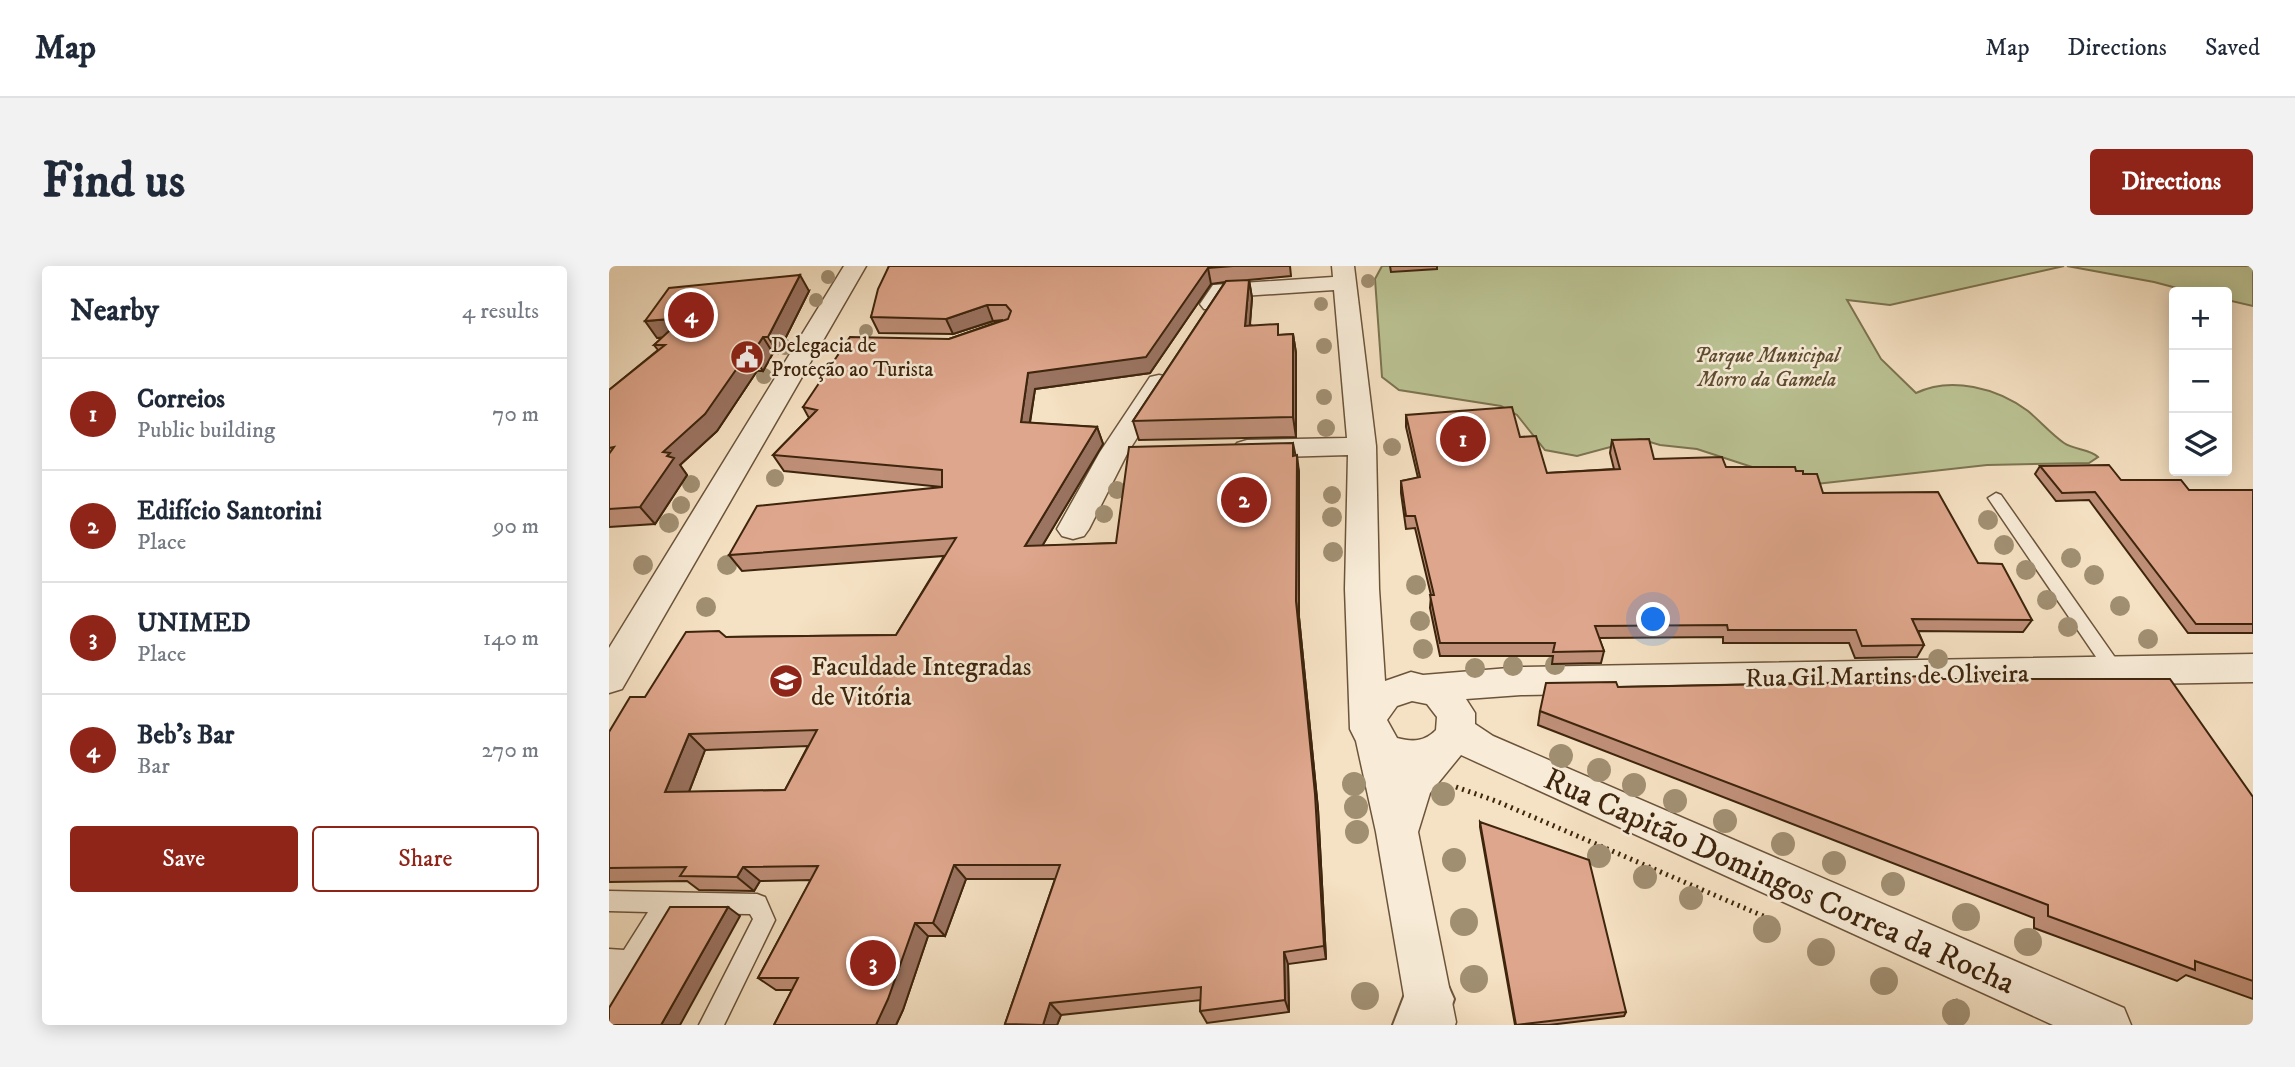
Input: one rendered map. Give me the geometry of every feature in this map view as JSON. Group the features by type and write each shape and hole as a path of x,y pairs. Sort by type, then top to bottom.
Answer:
{"street":[{"path":"609,679 824,342 855,266"},
{"path":"1198,325 1221,290 1343,274 1362,446 1362,589 1372,729 1397,832 1426,1016"},
{"path":"1073,529 1127,452 1175,359"},
{"path":"1224,450 1362,446"},
{"path":"1362,589 1384,671 1449,702 1452,733 1413,785 1397,832"},
{"name":"Rua Gil Martins de Oliveira","path":"1418,687 1521,681 2253,668"},
{"path":"2163,670 2186,702"},
{"name":"Rua Gil Martins de Oliveira","path":"1452,733 1483,698 1521,681"},
{"path":"1418,687 1384,696 1374,705 1372,729 1385,751 1414,758 1452,733"},
{"name":"Rua Capitão Domingos Correa da Rocha","path":"1452,733 2107,1025"}],"lane":[{"path":"1996,498 2115,671"},
{"path":"609,901 757,905 764,920 711,1025"},
{"path":"609,995 620,961 667,902"}],"path":[{"path":"1413,785 1445,783 1496,800 1790,928"},
{"path":"1943,994 1956,1000 1960,1025"}],"green space":[{"name":"Parque Municipal Morro da Gamela","path":"1382,266 2064,266 1890,305 1847,300 1881,359 1916,393 1944,385 1988,391 2028,411 2064,443 2098,457 2089,463 1987,465 1807,485 1697,449 1660,445 1640,439 1577,456 1545,450 1517,415 1501,406 1399,390 1382,377 1375,279"},
{"path":"2067,266 2253,266 2253,306 2232,301 2232,287 2173,287"}],"building":[{"path":"889,266 1233,266 1208,268 1146,357 1028,373 1021,422 1097,427 1025,546 1116,543 1129,447 1293,443 1293,456 1297,455 1296,601 1315,794 1324,946 1284,952 1285,1000 1200,1011 1201,987 1050,1003 1043,1025 1005,1024 1060,865 954,865 933,923 915,923 876,1025 774,1025 798,978 758,978 818,866 743,867 737,877 680,876 686,867 609,868 609,732 630,697 645,697 686,632 719,631 726,637 896,635 956,538 729,555 757,506 942,487 942,470 773,455 817,410 803,407 850,337 949,339 1008,319 1011,311 1006,305 987,305 946,319 871,317 878,289","holes":["817,730 785,790 665,792 689,734"]},
{"path":"800,275 768,337 763,337 752,354 747,354 705,414 663,452 670,453 667,456 674,458 640,507 609,509 609,454 614,447 609,448 609,390 665,345 654,345 683,318 645,321 669,288"},
{"path":"1249,280 1245,326 1278,324 1278,335 1293,334 1293,417 1133,421 1226,281"},
{"path":"1512,407 1520,437 1536,436 1547,473 1620,469 1612,440 1649,439 1654,459 1722,457 1726,467 1795,467 1796,471 1803,471 1803,474 1817,474 1823,493 1938,492 1978,563 2002,564 2032,620 1912,619 1924,645 1862,646 1856,630 1728,630 1727,625 1595,626 1604,651 1553,652 1555,643 1440,643 1430,595 1434,595 1415,516 1406,516 1401,481 1420,477 1406,415"},
{"path":"2109,465 2121,480 2181,480 2189,490 2253,490 2253,624 2196,624 2095,492 2062,493 2040,466"},
{"path":"1941,676 1942,679 2170,679 2253,797 2253,981 2195,961 2195,970 2048,916 2048,905 1540,711 1546,683 1616,682 1618,687 1878,682 1876,677"},
{"path":"1480,822 1589,860 1626,1012 1516,1025"},
{"path":"670,907 728,907 661,1025 609,1025 609,1008"}],"place":[{"name":"Beb's Bar","path":"691,315"},
{"name":"Delegacia de Proteção ao Turista","path":"747,357"},
{"name":"Correios","path":"1463,439"},
{"name":"Edifício Santorini","path":"1244,500"},
{"name":"Faculdade Integradas de Vitória","path":"786,681"},
{"name":"UNIMED","path":"873,963"}]}
